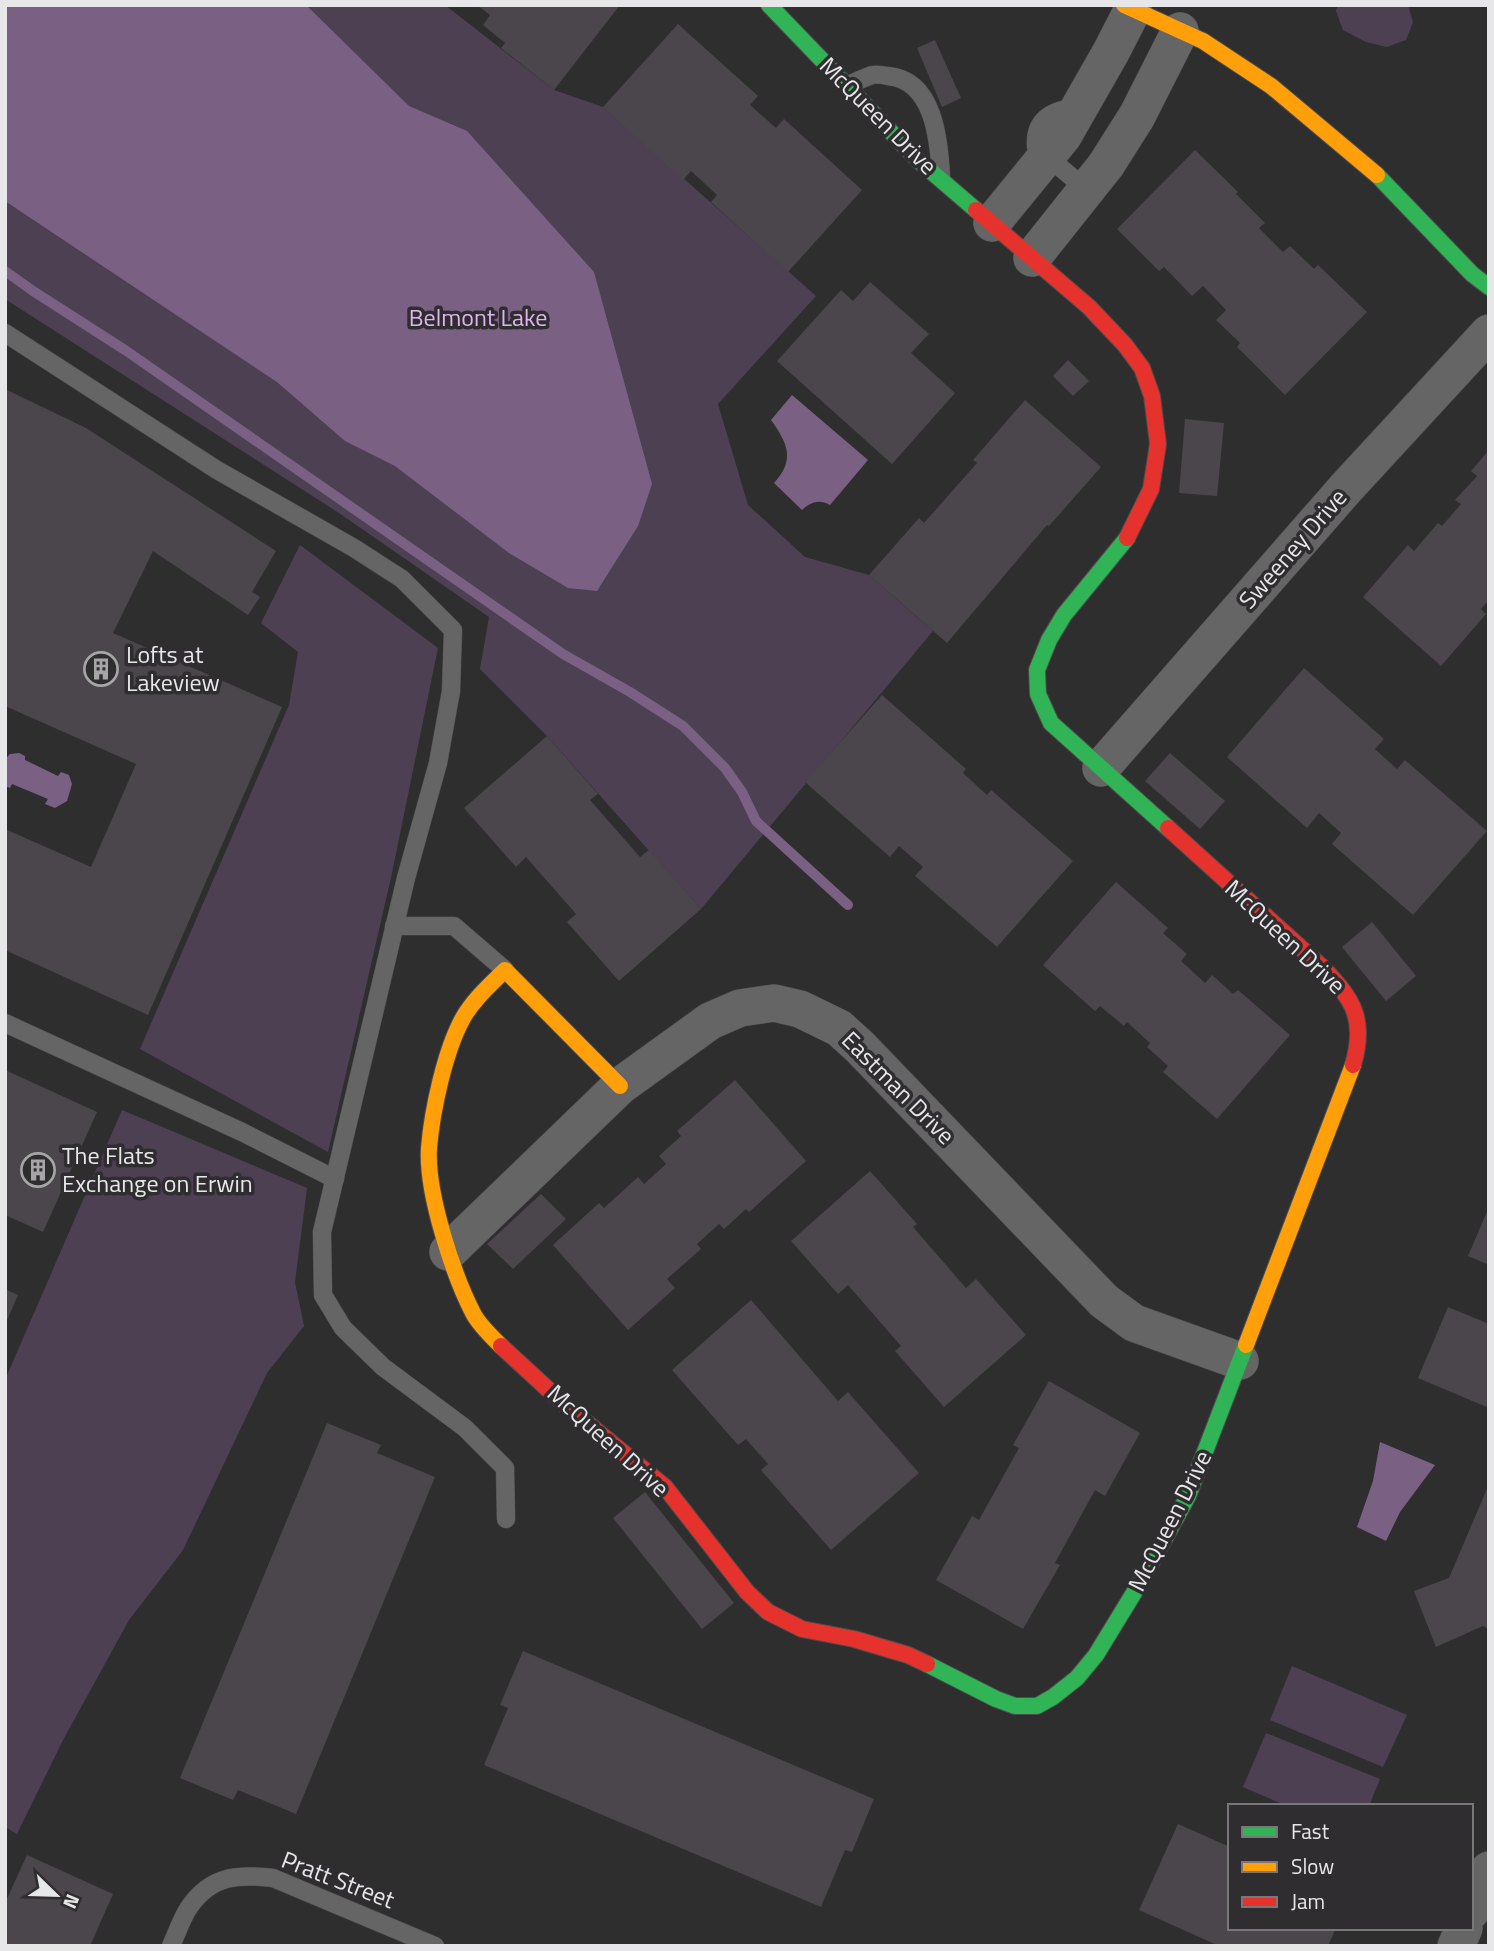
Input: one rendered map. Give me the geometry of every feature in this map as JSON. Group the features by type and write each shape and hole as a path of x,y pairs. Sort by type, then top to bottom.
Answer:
{"street":[{"name":"McQueen Drive","path":"505,970 466,1013 442,1073 429,1149 432,1182 449,1252 474,1316 495,1340 565,1405 665,1487 747,1592 768,1612 802,1629 854,1639 908,1654 1015,1706 1037,1706 1054,1698 1077,1678 1096,1656 1188,1496 1353,1063 1359,1042 1360,1024 1346,991 1051,723 1038,694 1037,670 1049,639 1064,615 1126,541 1151,489 1158,444 1152,396 1142,368 1125,345 1089,307 919,161 769,5"},
{"path":"992,223 1063,136 1081,106 1128,7 1230,57 1318,124 1367,164 1472,274 1489,287"},
{"path":"1031,258 1106,165 1138,116 1180,31"},
{"name":"Sweeney Drive","path":"1101,768 1346,488 1489,333"},
{"path":"505,970 620,1086"},
{"name":"Eastman Drive","path":"449,1252 620,1086 710,1021 740,1008 774,1003 800,1009 839,1028 1104,1301 1134,1323 1240,1361"},
{"path":"1473,1906 1489,1870"},
{"path":"1456,1946 1463,1930"}],"lane":[{"path":"847,86 874,74 896,76 915,86 927,105 936,134 941,180"},
{"path":"1046,158 1087,190"},
{"path":"5,332 217,470 402,579 453,631 451,691 438,763 394,926 322,1232 323,1295 343,1328 383,1367 465,1428 505,1468 506,1519"},
{"path":"394,926 454,926 505,970"},
{"path":"5,1023 229,1126 335,1179"},
{"name":"Pratt Street","path":"171,1946 190,1906 217,1880 250,1875 273,1878 435,1946"}],"green space":[{"name":"Belmont Lake","path":"5,5 445,5 554,90 603,107 816,296 718,404 748,505 805,557 869,575 933,631 701,909 547,736 480,669 489,617 339,513 5,299"},
{"path":"1338,5 1408,5 1413,22 1406,40 1387,47 1366,42 1343,30 1336,11"},
{"path":"300,545 438,648 392,873 328,1152 140,1049 289,705 298,652 261,623"},
{"path":"122,1110 307,1188 295,1282 304,1326 267,1373 183,1550 129,1620 63,1740 17,1834 5,1827 5,1380"},
{"path":"1292,1666 1407,1715 1383,1767 1270,1720"},
{"path":"1266,1733 1380,1779 1370,1804 1282,1804 1243,1787"}],"shaded area":[{"path":"5,5 306,5 409,106 467,131 594,272 652,484 638,526 597,591 568,588 509,553 395,466 345,441 277,382 5,201"},
{"path":"792,395 868,460 830,505 815,502 802,510 774,483 785,467 787,451 771,420"},
{"path":"19,753 25,756 25,760 58,776 61,772 69,775 72,784 67,801 55,808 45,804 48,799 12,784 10,788 5,786 5,759 10,754"},
{"path":"1380,1442 1435,1465 1400,1512 1386,1541 1357,1527 1373,1481"}],"building":[{"path":"477,5 620,5 554,90 501,48 505,43 483,25 490,15"},
{"path":"678,24 758,96 750,105 776,128 784,119 862,190 788,272 711,202 717,195 691,171 683,180 603,107"},
{"path":"935,40 961,98 942,107 917,48"},
{"path":"1195,150 1265,223 1259,228 1283,252 1290,246 1314,269 1318,265 1367,312 1285,395 1237,347 1240,343 1216,320 1226,310 1203,286 1192,296 1164,267 1159,271 1117,229"},
{"path":"870,282 929,334 911,353 955,393 892,464 777,361 841,290 853,301"},
{"path":"1068,360 1089,381 1073,396 1053,376"},
{"name":"Lofts at Lakeview","path":"5,389 86,428 276,551 252,592 260,597 248,615 153,551 113,633 282,707 148,1015 5,950 5,829 91,867 136,764 5,706"},
{"path":"1025,400 1101,467 1049,526 1047,525 947,643 869,575 919,518 924,523 977,463 973,460"},
{"path":"1185,419 1224,423 1217,496 1179,493"},
{"path":"1489,450 1489,600 1481,609 1486,614 1441,666 1363,597 1408,545 1414,551 1438,523 1442,526 1461,504 1455,500 1477,476 1471,471"},
{"path":"1304,668 1384,739 1375,749 1397,769 1405,760 1487,831 1413,915 1332,844 1341,833 1319,813 1307,828 1227,757"},
{"path":"882,695 966,769 963,773 987,795 991,790 1073,861 997,947 915,876 923,867 899,846 890,857 805,782"},
{"path":"547,736 598,794 590,800 640,857 649,850 701,909 619,981 567,922 576,914 526,857 516,867 464,808"},
{"path":"1170,753 1225,801 1200,829 1145,781"},
{"path":"1116,882 1168,928 1163,933 1187,954 1181,961 1205,983 1212,975 1233,994 1238,990 1290,1035 1217,1119 1163,1072 1168,1066 1147,1047 1150,1043 1127,1022 1124,1026 1100,1006 1095,1011 1043,965"},
{"path":"1372,922 1416,976 1386,1001 1342,947"},
{"name":"The Flats Exchange on Erwin","path":"5,1070 97,1112 43,1232 5,1215"},
{"path":"735,1080 806,1161 749,1212 746,1209 724,1229 719,1224 697,1244 701,1249 667,1279 675,1288 628,1330 553,1245 599,1203 604,1208 638,1177 644,1184 666,1164 659,1156 681,1136 677,1131"},
{"path":"870,1171 917,1224 913,1227 966,1288 976,1279 1026,1335 944,1407 895,1351 901,1346 848,1285 838,1294 791,1241"},
{"path":"541,1194 566,1219 513,1269 487,1244"},
{"path":"1489,1207 1489,1265 1468,1256"},
{"path":"5,1289 18,1295 5,1325"},
{"path":"751,1300 838,1401 848,1392 919,1473 831,1550 761,1470 768,1464 746,1439 738,1445 672,1370"},
{"path":"1448,1307 1489,1324 1489,1408 1418,1378"},
{"path":"1049,1381 1140,1433 1105,1496 1095,1490 1055,1563 1060,1565 1023,1629 936,1580 972,1516 979,1520 1019,1448 1013,1445"},
{"path":"327,1423 381,1445 377,1453 435,1477 296,1814 238,1790 233,1800 180,1778"},
{"path":"1489,1484 1489,1629 1483,1626 1436,1647 1414,1591 1449,1578"},
{"path":"645,1492 734,1603 702,1629 613,1518"},
{"path":"523,1651 874,1799 852,1852 845,1850 821,1907 484,1765 508,1708 500,1705"},
{"path":"1178,1824 1228,1846 1228,1930 1335,1930 1328,1946 1219,1946 1139,1910"},
{"path":"27,1855 113,1894 90,1946 5,1946 5,1903"}],"waterway":[{"path":"5,271 125,350 563,654 683,726 725,768 742,792 756,821 848,905"}],"traffic: fast":[{"path":"769,5 919,161 976,210"},
{"path":"1377,175 1472,274 1489,287"},
{"path":"1127,538 1064,615 1049,640 1037,670 1038,694 1051,723 1168,828"},
{"path":"927,1664 1015,1706 1037,1706 1077,1678 1096,1655 1143,1578 1188,1496 1246,1345"}],"traffic: slow":[{"path":"1124,5 1203,41 1271,86 1377,175"},
{"path":"501,1346 479,1322 465,1297 442,1232 432,1187 429,1148 433,1117 440,1081 456,1031 472,1005 505,970 620,1086"},
{"path":"1246,1345 1353,1065"}],"traffic: jam":[{"path":"976,210 1089,307 1125,345 1142,368 1152,396 1158,444 1151,489 1127,538"},
{"path":"1168,828 1323,968 1343,990 1350,1001 1357,1023 1357,1049 1353,1065"},
{"path":"501,1346 565,1405 665,1487 747,1592 768,1612 802,1629 854,1639 908,1655 927,1664"}],"place":[{"name":"Lofts at Lakeview","path":"101,669"},
{"name":"The Flats Exchange on Erwin","path":"38,1170"}]}
